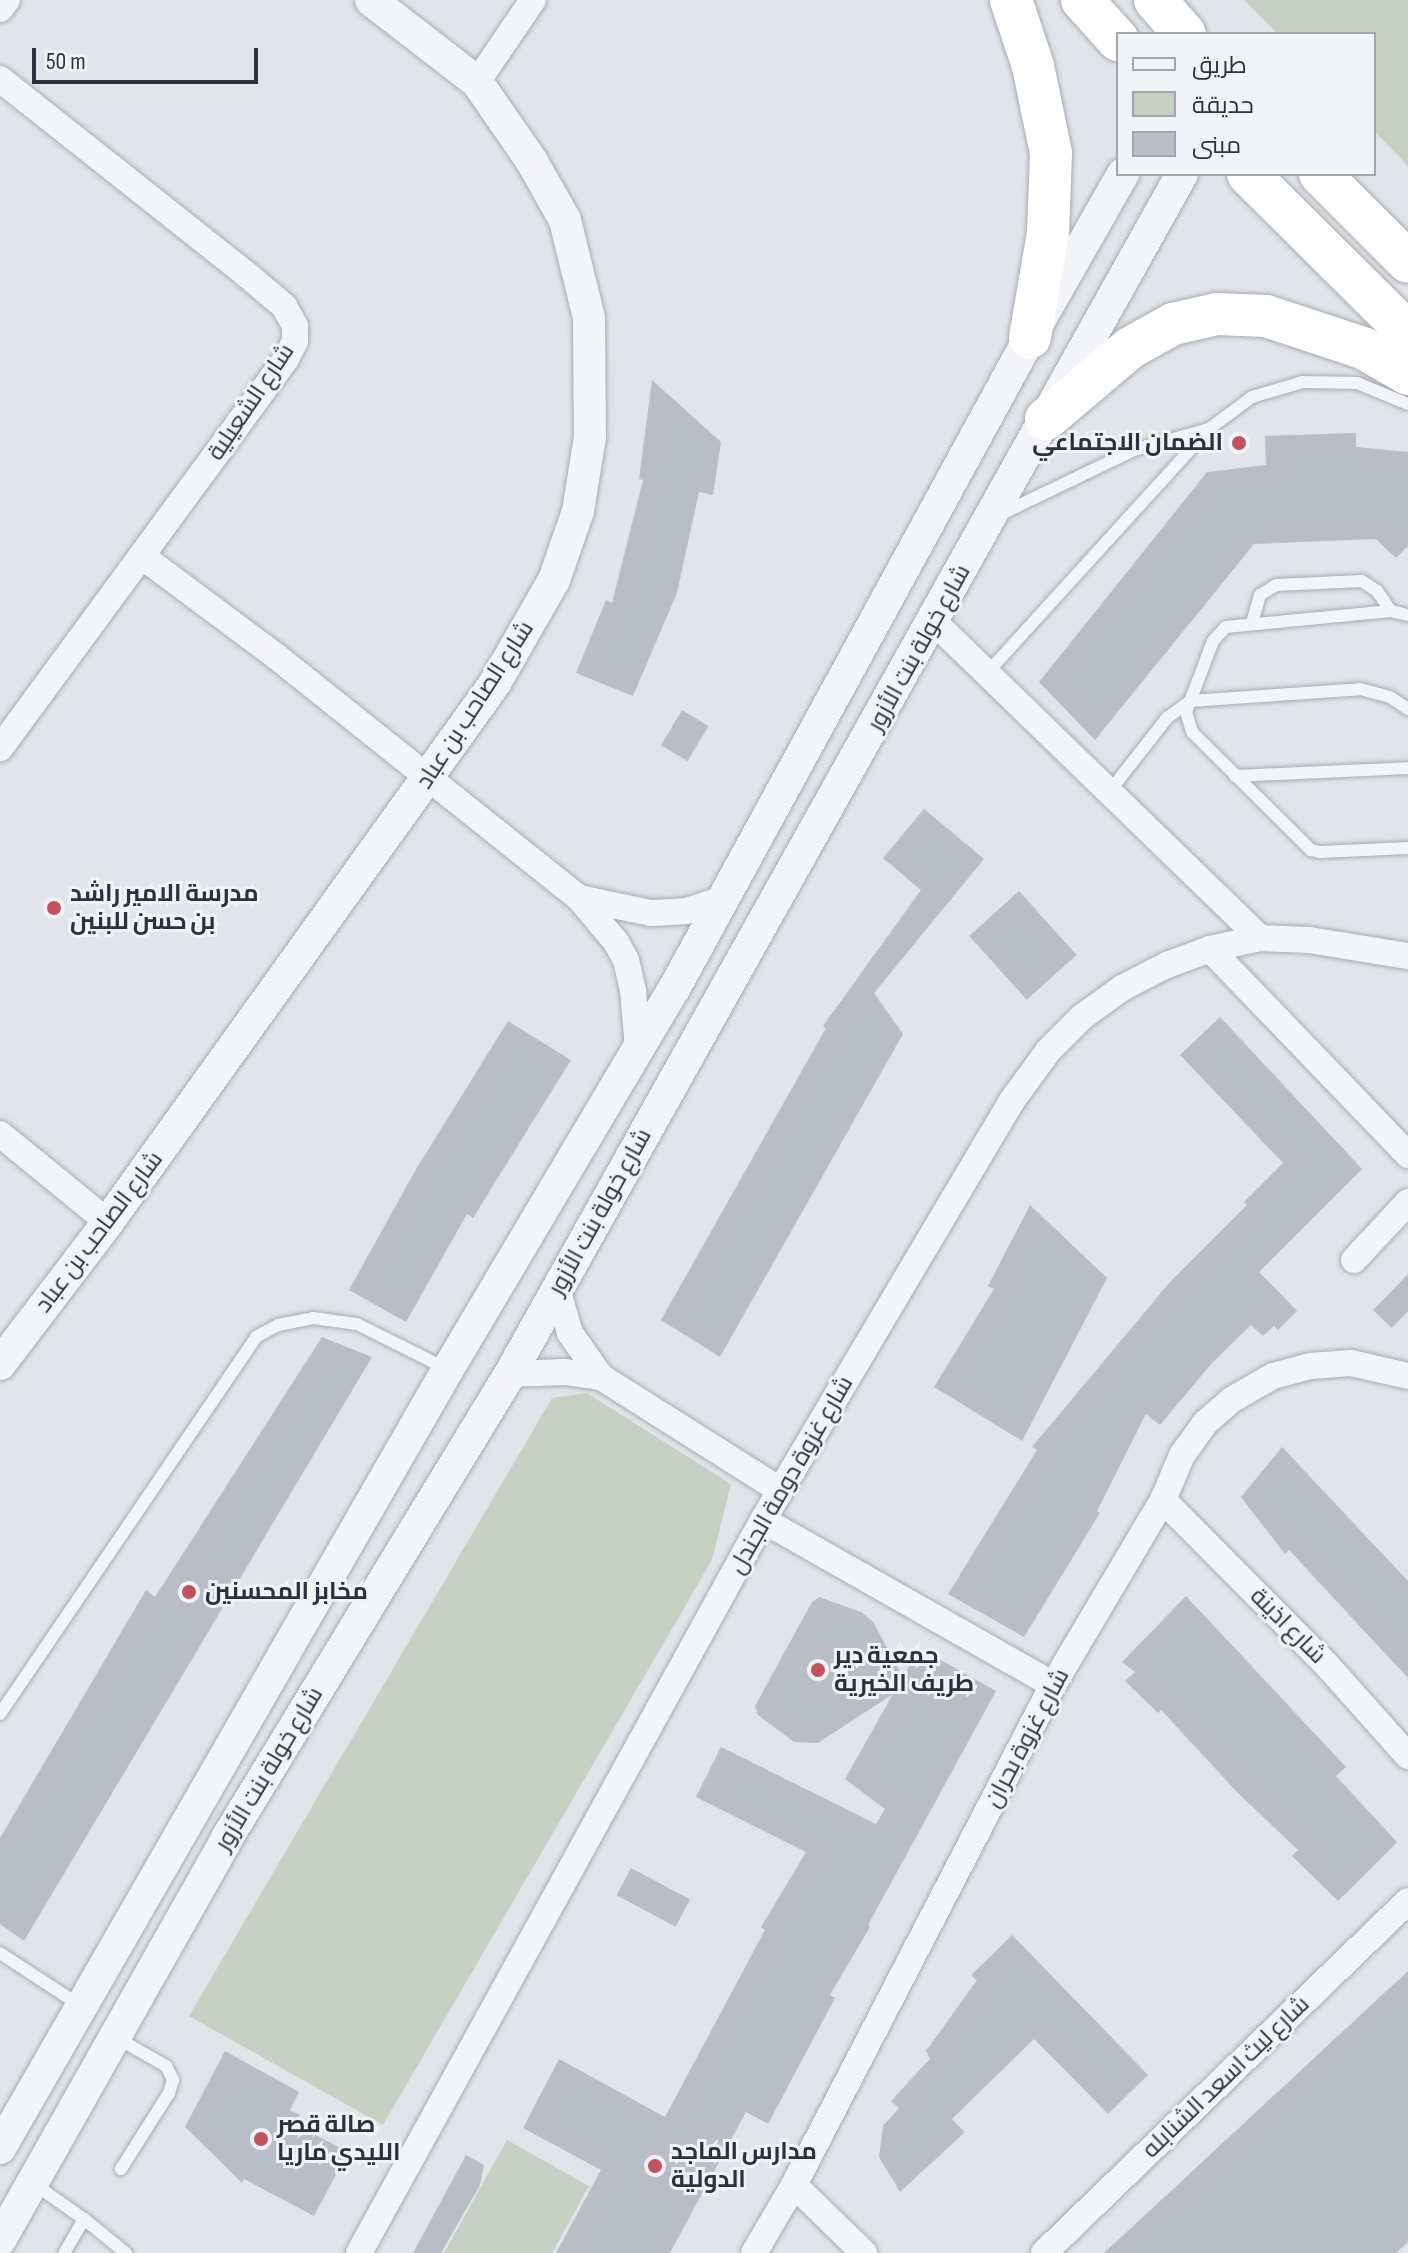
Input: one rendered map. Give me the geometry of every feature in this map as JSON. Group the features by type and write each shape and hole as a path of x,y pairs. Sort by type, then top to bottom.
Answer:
{"highway":[{"path":"1011,0 1033,66 1051,153 1048,233 1030,337"},
{"path":"1082,0 1116,38"},
{"path":"1155,0 1183,32"},
{"path":"1250,176 1408,333"},
{"path":"1322,176 1408,262"},
{"path":"1046,419 1130,348 1173,324 1217,314 1266,316 1363,348 1408,374"}],"street":[{"path":"0,9 7,0"},
{"name":"شارع الصاحب بن عباد","path":"0,1364 108,1222 495,683 554,580 578,511 590,437 589,318 565,220 531,160 477,82 371,0"},
{"path":"477,82 533,0"},
{"name":"شارع الشعيلية","path":"0,79 246,274 284,306 295,326 295,341 286,359 0,748"},
{"name":"شارع خولة بنت الأزور","path":"0,2148 448,1369 638,1048 1122,176"},
{"name":"شارع خولة بنت الأزور","path":"0,2240 227,1838 510,1374 934,622 1181,176"},
{"path":"143,557 277,657 579,898 616,942 626,960 633,990 638,1048"},
{"path":"934,622 1260,938"},
{"path":"579,898 651,913 686,911 722,899"},
{"name":"شارع غزوة دومة الجندل","path":"359,2253 780,1490 1011,1102 1048,1051 1082,1017 1122,988 1167,965 1210,949 1260,938 1322,942 1408,956"},
{"path":"1210,949 1408,1155"},
{"path":"0,1134 108,1222"},
{"path":"1354,1260 1408,1202"},
{"path":"557,1289 570,1333 601,1377 780,1490"},
{"name":"شارع غزوة بحران","path":"754,2253 794,2185 1053,1685 1163,1500 1182,1455 1205,1423 1233,1399 1273,1376 1311,1366 1351,1363 1408,1376"},
{"path":"510,1374 553,1372 601,1377"},
{"name":"شارع اذينة","path":"1163,1500 1326,1664 1408,1756"},
{"path":"763,1520 1053,1685"},
{"path":"193,1812 227,1838"},
{"name":"شارع ليث اسعد الشنابله","path":"1044,2253 1408,1901"},
{"path":"794,2185 864,2253"}],"lane":[{"path":"987,673 1209,429 1252,397 1303,382 1357,383 1408,404"},
{"path":"991,519 1134,450 1209,429"},
{"path":"1252,623 1260,595 1276,585 1362,581 1377,591 1391,611"},
{"path":"1408,615 1391,611 1226,627 1218,633 1186,712 1192,732 1311,850 1408,848"},
{"path":"1109,792 1167,718 1190,701 1344,689 1374,692 1407,706"},
{"path":"1235,776 1408,768"},
{"path":"0,1714 256,1337 278,1325 313,1318 357,1324 448,1369"},
{"path":"0,1953 81,2006"},
{"path":"115,2037 166,2066 173,2080 169,2093 121,2169"},
{"path":"32,2183 126,2253"},
{"path":"64,2253 84,2219"}],"green space":[{"path":"1244,0 1408,0 1408,166 1376,133 1376,32 1276,32"},
{"path":"587,1393 731,1484 712,1560 383,2125 189,2016 552,1398"},
{"path":"507,2140 589,2186 552,2253 444,2253"}],"building":[{"path":"652,380 721,442 713,495 699,492 677,593 633,696 576,673 606,600 612,603 643,480 639,479"},
{"path":"1356,433 1356,447 1408,452 1408,546 1396,558 1376,539 1254,544 1095,740 1039,682 1207,472 1266,465 1265,436"},
{"path":"682,710 709,726 687,761 661,745"},
{"path":"924,809 984,859 874,993 903,1034 720,1357 661,1320 826,1028 823,1026 921,890 883,858"},
{"path":"1019,891 1077,955 1027,1000 969,936"},
{"path":"1220,1017 1362,1169 1259,1272 1297,1311 1278,1330 1274,1326 1263,1336 1251,1325 1212,1363 1160,1425 1146,1414 1097,1511 1100,1513 1024,1637 948,1594 1037,1450 1032,1447 1170,1282 1247,1205 1244,1202 1283,1163 1180,1055"},
{"path":"508,1021 571,1060 473,1218 467,1214 406,1322 349,1290 415,1171"},
{"path":"1030,1205 1107,1278 1022,1441 934,1387 994,1289 988,1286"},
{"path":"1408,1274 1408,1311 1392,1328 1373,1310"},
{"path":"322,1337 372,1357 24,1941 0,1924 0,1838 146,1590 155,1597"},
{"path":"1282,1447 1408,1581 1408,1678 1289,1550 1285,1554 1241,1497"},
{"path":"1186,1596 1346,1767 1336,1776 1397,1842 1338,1901 1292,1856 1298,1850 1238,1793 1161,1710 1158,1713 1125,1681 1135,1672 1122,1662"},
{"path":"819,1597 861,1612 873,1622 903,1677 919,1648 996,1691 868,1925 870,1927 830,1995 835,1998 768,2124 746,2112 670,2253 556,2253 601,2170 523,2128 559,2059 665,2117 765,1930 761,1927 806,1852 696,1797 721,1747 876,1824 885,1809 845,1779 893,1694 818,1743 794,1742 758,1715 755,1706 812,1602"},
{"path":"631,1868 690,1899 676,1927 616,1895"},
{"path":"1012,1935 1148,2075 1108,2114 1034,2039 952,2119 965,2132 900,2192 879,2157 883,2126 899,2108 891,2101 930,2059 926,2051 977,1980 971,1975"},
{"path":"1408,1971 1408,2242 1396,2253 1104,2253"},
{"name":"صالة قصر الليدي ماريا","path":"225,2051 299,2092 290,2110 300,2115 295,2124 348,2152 314,2216 244,2179 242,2183 185,2127"},
{"path":"466,2155 484,2165 480,2185 441,2253 413,2253"}],"place":[{"name":"الضمان الاجتماعي","path":"1239,443"},
{"name":"مدرسة الامير راشد بن حسن للبنين","path":"54,908"},
{"name":"مخابز المحسنين","path":"189,1592"},
{"name":"جمعية دير طريف الخيرية","path":"818,1670"},
{"name":"صالة قصر الليدي ماريا","path":"261,2139"},
{"name":"مدارس الماجد الدولية","path":"655,2166"}]}
